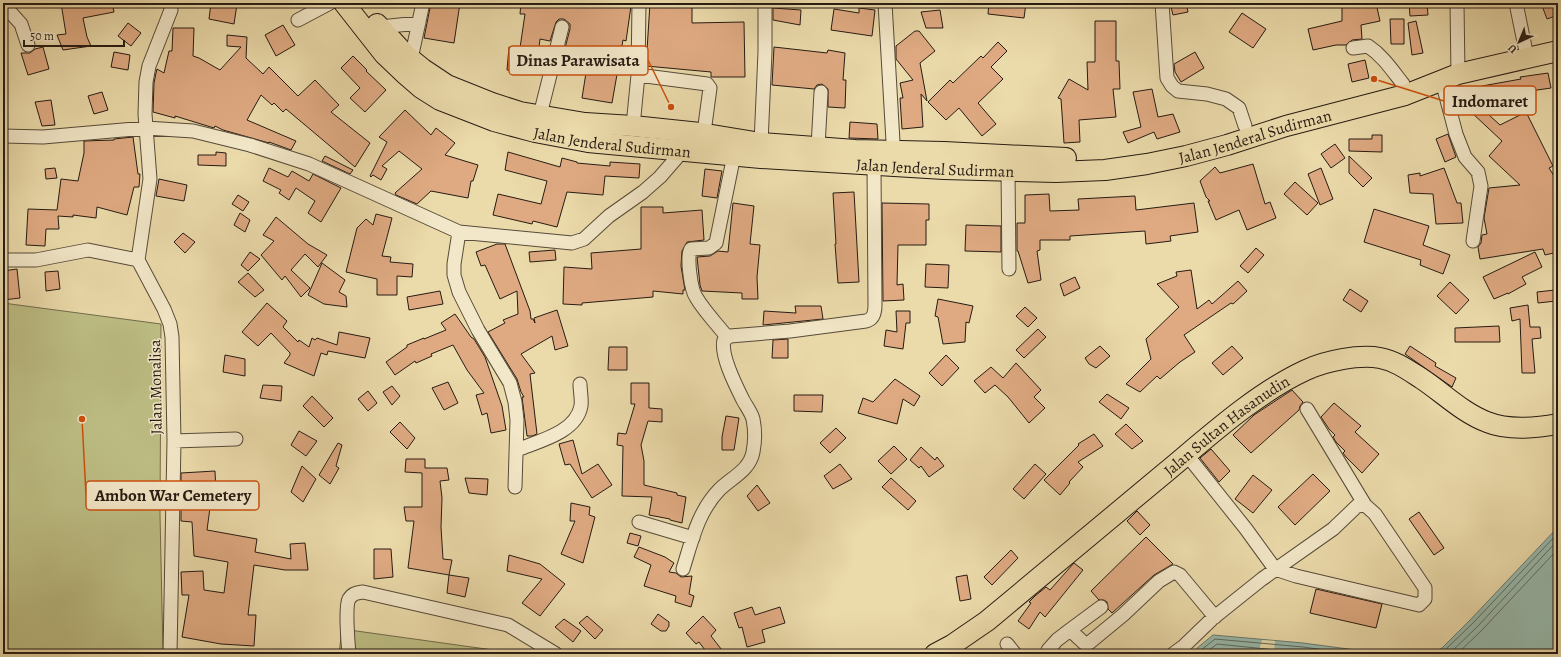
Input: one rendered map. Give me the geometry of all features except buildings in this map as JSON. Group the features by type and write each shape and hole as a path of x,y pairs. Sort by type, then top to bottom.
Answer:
{"highway":[{"name":"Jalan Jenderal Sudirman","path":"344,3 380,49 421,88 440,100 494,121 535,132 588,142 761,143 818,147 894,159 1008,171 1056,172 1105,170 1147,164 1186,156 1246,132 1348,97 1558,50"},
{"name":"Jalan Jenderal Sudirman","path":"361,3 392,41 411,59 447,85 492,103 520,112 585,123 633,126 697,142 734,155 874,166 894,159 990,154 1056,158 1106,157 1144,153 1223,133 1246,132 1308,120 1405,95 1453,73 1525,47 1558,38"},
{"name":"Jalan Sultan Hasanudin","path":"935,654 987,621 1187,455 1257,400 1283,383 1307,370 1326,363 1364,356 1379,358 1401,365 1475,416 1489,423 1507,427 1528,428 1558,424"}],"street":[{"path":"298,20 330,3"},
{"path":"411,59 423,3"},
{"path":"633,126 638,76 639,3"},
{"path":"761,143 765,52 765,3"},
{"path":"885,3 894,159"},
{"path":"1162,3 1167,78 1172,86 1178,91 1207,94 1226,100 1239,108 1246,132"},
{"path":"1457,3 1453,73 1456,134 1465,157 1478,172 1481,186 1473,241"},
{"path":"1516,3 1525,47"},
{"path":"3,4 21,24 28,45"},
{"path":"3,260 36,260 88,250 138,260 150,187 144,96 149,66 171,10"},
{"path":"380,27 419,23"},
{"path":"540,115 562,27"},
{"path":"1353,48 1368,46 1375,51 1382,57 1403,84"},
{"path":"3,136 43,137 146,128 193,131 282,154 309,164 459,232 564,243 578,242 660,177 697,142 710,88 707,84 638,76"},
{"path":"818,147 821,92"},
{"path":"727,337 695,296 688,260 691,249 709,248 716,244 734,155"},
{"path":"727,337 858,322 872,319 875,313 874,166"},
{"path":"1008,171 1009,269"},
{"path":"459,232 454,264 454,275 459,292 478,330 510,383 515,402 517,420 515,487"},
{"name":"Jalan Monalisa","path":"138,260 164,308 170,324 172,337 174,441 170,654"},
{"path":"683,569 699,518 705,507 720,489 748,465 753,454 753,420 726,359 723,344 727,337"},
{"path":"517,450 548,438 564,429 575,420 581,406 580,384"},
{"path":"1187,455 1246,529 1275,569 1296,576 1419,605 1425,599 1425,588 1375,514 1365,505 1307,409"},
{"path":"174,441 236,439"},
{"path":"1174,654 1214,617 1275,569 1333,529 1357,506 1365,505"},
{"path":"639,522 692,538"},
{"path":"1070,630 1084,644 1089,643 1124,615 1159,581 1174,572 1180,575 1214,617"},
{"path":"349,654 348,603 352,595 363,592 508,625 556,654"},
{"path":"1048,650 1057,640 1102,607"}],"green space":[{"path":"3,303 161,324 160,515 163,654 3,654"},
{"path":"342,629 522,654 339,654"}],"water":[{"path":"1558,527 1558,654 1429,654 1442,648"},
{"path":"1213,635 1303,643 1386,654 1190,654"}],"pier":[{"path":"1262,640 1275,641 1274,652 1286,654 1253,654 1259,650"}],"place":[{"name":"Indomaret","path":"1374,79"},
{"name":"Dinas Parawisata","path":"671,107"},
{"name":"Ambon War Cemetery","path":"82,419"}]}
